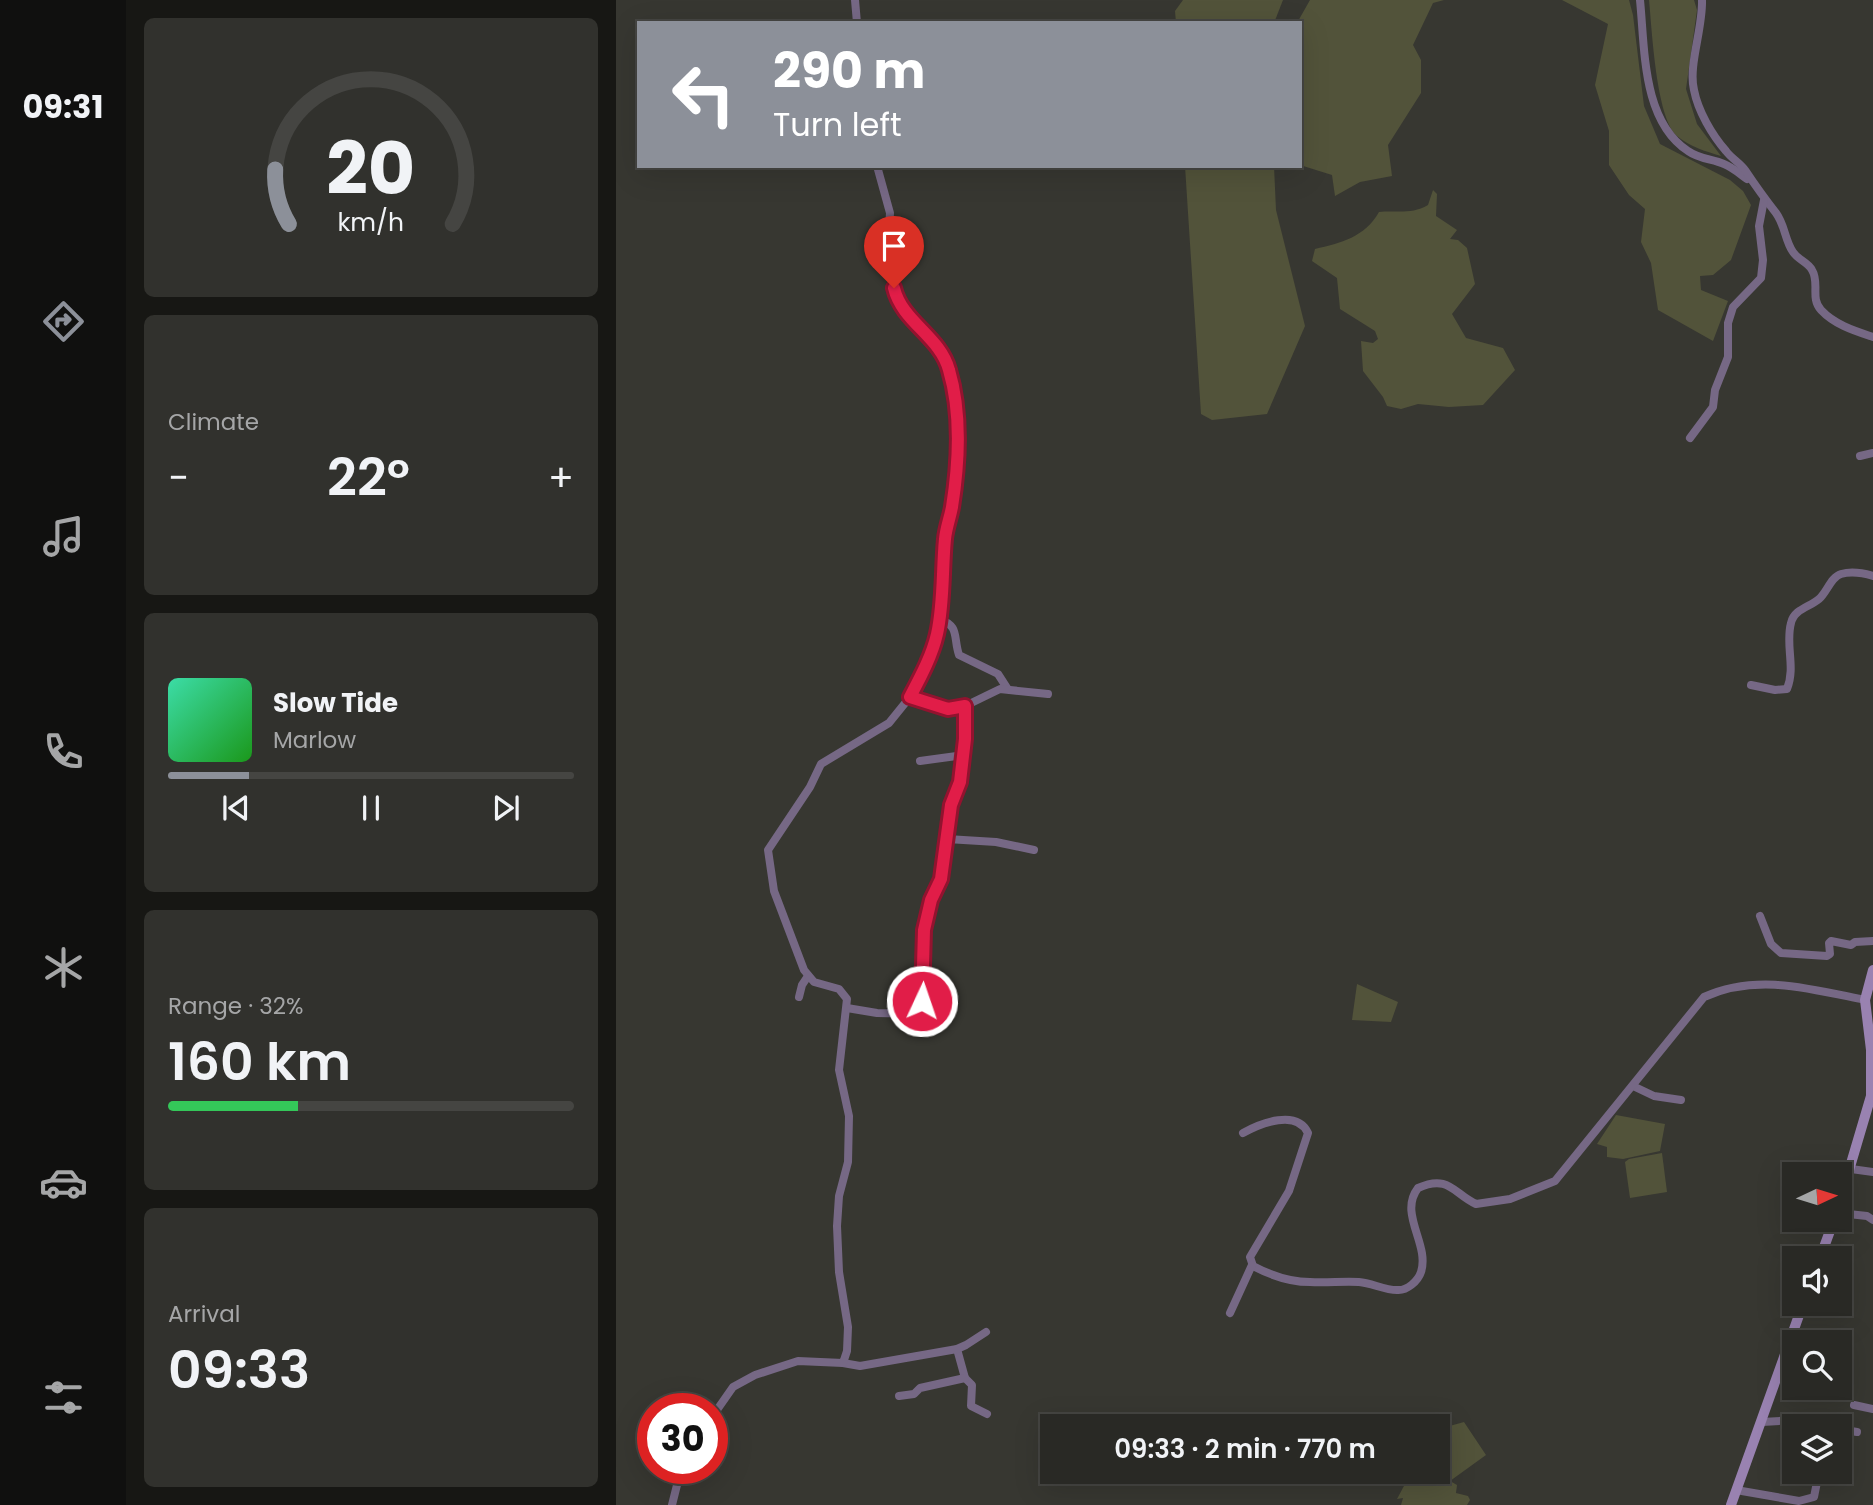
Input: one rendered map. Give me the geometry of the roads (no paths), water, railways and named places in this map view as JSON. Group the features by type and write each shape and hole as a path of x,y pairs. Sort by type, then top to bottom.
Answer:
{"street":[{"path":"855,0 857,21"},
{"path":"1640,0 1652,93 1658,115 1670,136 1689,152 1725,164 1749,180"},
{"path":"1702,0 1700,32 1692,75 1693,89 1706,120 1726,151 1744,170 1777,215 1792,251 1814,273 1814,295 1821,310 1839,323 1873,337"},
{"path":"843,1363 847,1351 848,1327 839,1272 837,1226 839,1196 848,1162 849,1116 839,1070 847,999 843,992 834,986 814,982 808,976 774,891 768,850 810,787 821,764 889,723 910,697 937,635 945,536 958,460 957,420 949,369 937,345 906,313 897,299 890,213 878,168"},
{"path":"1690,438 1713,407 1715,390 1728,357 1728,323 1733,307 1761,278 1763,260 1759,226 1764,200"},
{"path":"1860,456 1873,453"},
{"path":"1751,685 1775,690 1787,689 1791,677 1790,627 1793,618 1818,600 1836,576 1860,572 1873,576"},
{"path":"939,619 950,622 956,632 955,645 958,655 998,674 1007,688"},
{"path":"910,697 948,709 965,706 1007,688 1048,694"},
{"path":"847,1009 879,1014 920,1014 924,981 924,930 931,900 941,879 951,805 960,782 964,755 965,706"},
{"path":"920,761 964,755"},
{"path":"947,839 996,842 1034,850"},
{"path":"1760,916 1771,944 1786,955 1827,956 1830,954 1831,941 1850,945 1873,941"},
{"path":"1852,1166 1870,1104 1872,1077 1865,1000 1873,970"},
{"path":"799,996 808,976"},
{"path":"1252,1265 1274,1275 1304,1282 1362,1282 1397,1290 1410,1286 1421,1275 1423,1261 1412,1216 1412,1199 1418,1188 1447,1184 1476,1205 1510,1199 1548,1185 1557,1179 1697,1004 1711,994 1764,983 1865,1000"},
{"path":"1633,1086 1654,1096 1681,1100"},
{"path":"1230,1313 1252,1265 1252,1254 1289,1191 1308,1133 1304,1126 1288,1121 1261,1124 1243,1133"},
{"path":"1852,1169 1873,1172"},
{"path":"1852,1214 1867,1216 1873,1220"},
{"path":"1731,1505 1799,1316"},
{"path":"728,1394 733,1387 755,1374 798,1361 862,1366 957,1349 986,1332"},
{"path":"957,1349 965,1378 972,1385 971,1406 987,1414"},
{"path":"899,1396 914,1394 920,1388 965,1378"},
{"path":"1854,1405 1873,1409"},
{"path":"1762,1422 1782,1421"},
{"path":"1852,1431 1857,1432"},
{"path":"672,1505 678,1484"},
{"path":"1736,1490 1798,1501 1814,1497 1817,1484"}]}
